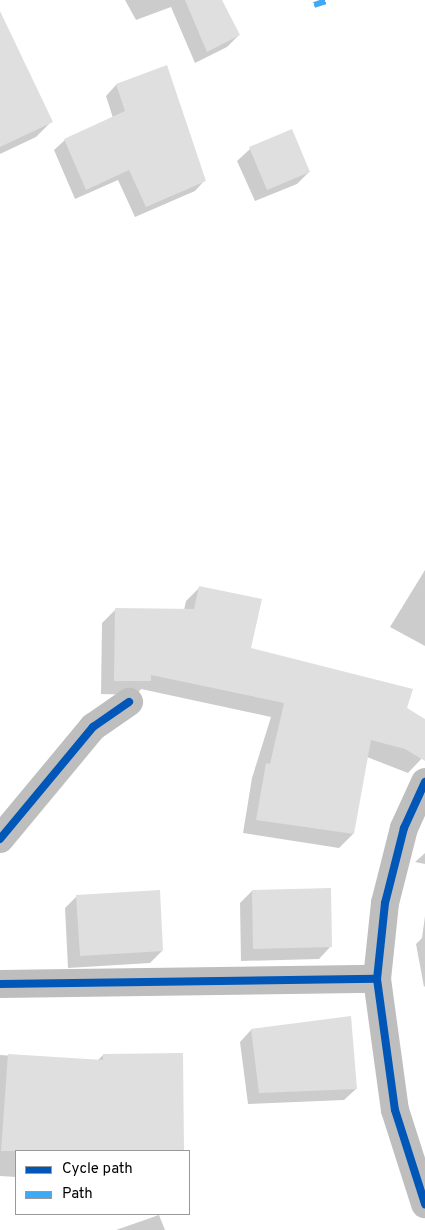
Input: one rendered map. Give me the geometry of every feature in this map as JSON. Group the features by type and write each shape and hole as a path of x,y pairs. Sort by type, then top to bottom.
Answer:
{"street":[{"path":"0,839 93,727 129,702"},
{"path":"425,782 404,828 385,903 377,979 395,1110 425,1204"},
{"path":"0,984 377,979"}],"building":[{"path":"185,0 222,0 240,35 207,52"},
{"path":"0,11 53,122 0,147"},
{"path":"167,65 206,181 146,207 129,170 86,190 64,139 125,111 116,84"},
{"path":"292,129 310,172 267,190 249,147"},
{"path":"199,586 262,599 251,648 413,689 407,708 425,719 425,761 405,749 371,740 354,834 256,820 266,763 270,764 284,703 151,675 151,681 114,681 115,608 194,609"},
{"path":"331,888 332,947 253,949 252,890"},
{"path":"160,890 163,951 80,956 76,895"},
{"path":"351,1016 357,1089 259,1093 251,1029"},
{"path":"183,1053 184,1150 1,1151 8,1054 103,1060 103,1054"}],"marked path":[{"path":"314,5 329,0"}],"cycle path":[{"path":"0,839 93,727 129,702"},
{"path":"425,782 404,828 385,903 377,979 395,1110 425,1204"},
{"path":"0,984 377,979"}]}
